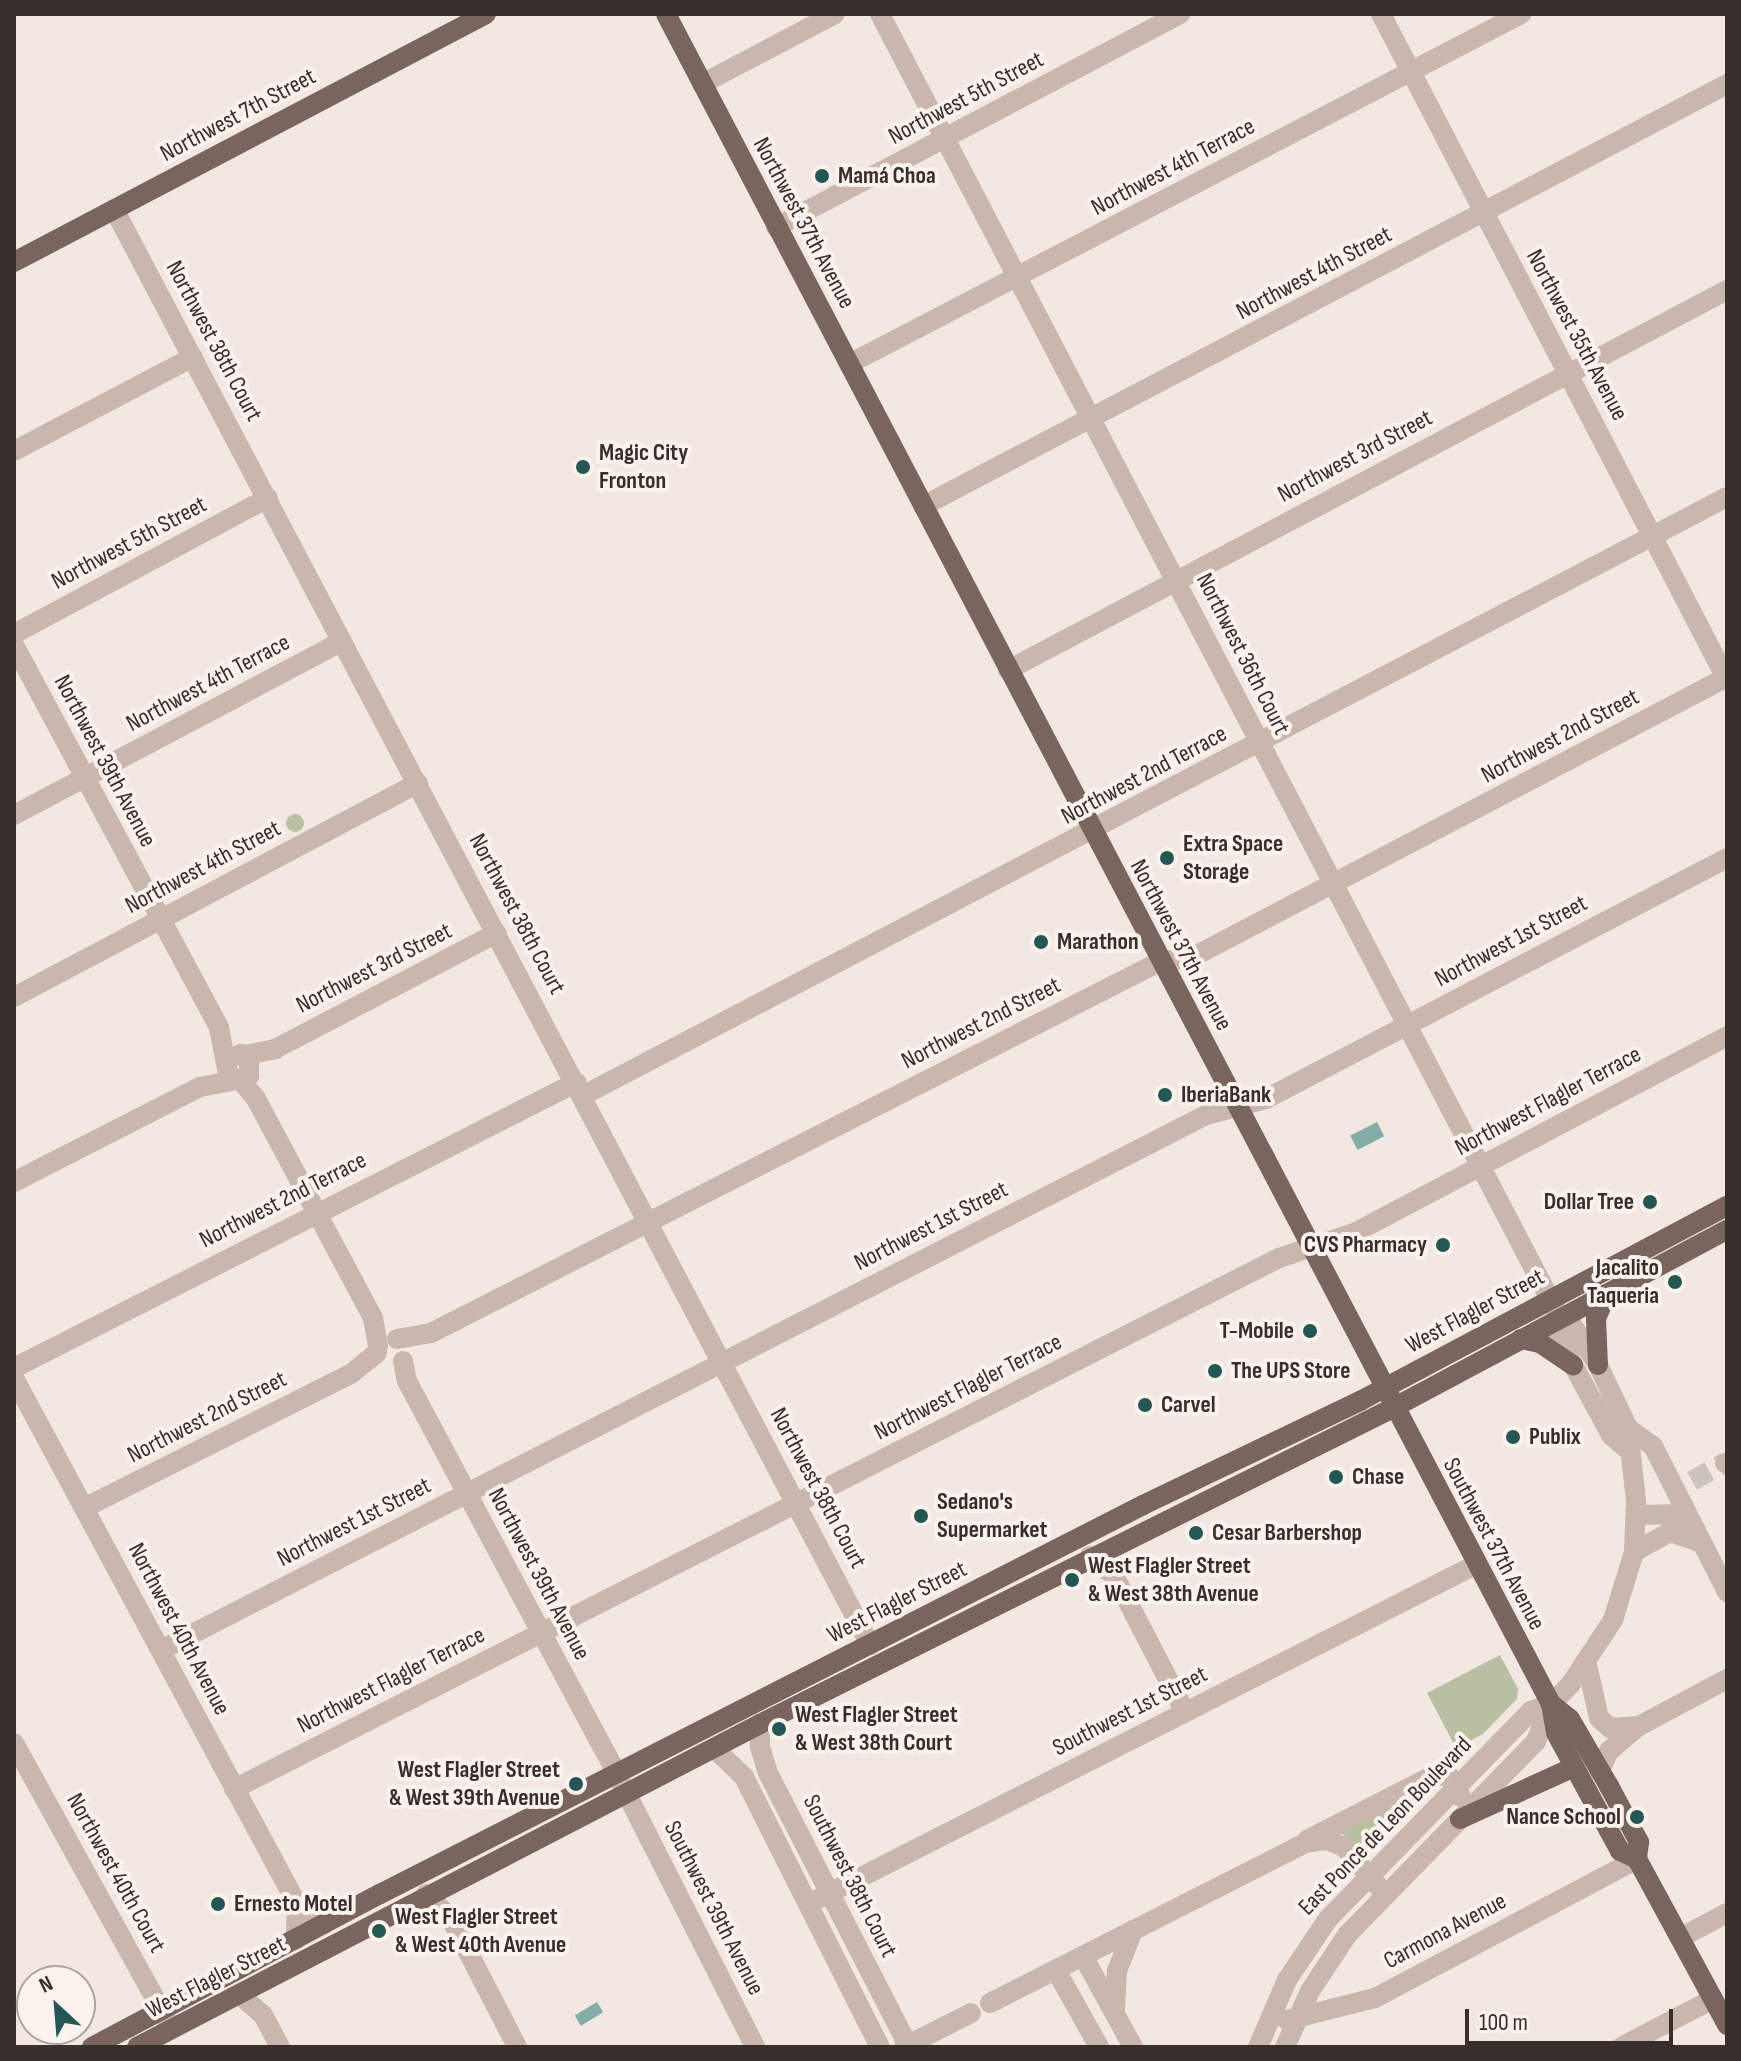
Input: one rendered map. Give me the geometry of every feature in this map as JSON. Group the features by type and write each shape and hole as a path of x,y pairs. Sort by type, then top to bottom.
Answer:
{"main road":[{"name":"Northwest 7th Street","path":"14,262 486,14"},
{"name":"Northwest 37th Avenue","path":"666,14 1393,1408"},
{"name":"West Flagler Street","path":"92,2047 240,1995 446,1885 870,1645 1384,1388 1555,1309 1727,1206"},
{"name":"West Flagler Street","path":"137,2047 167,2020 325,1924 621,1784 714,1748 1090,1556 1393,1408 1521,1339 1555,1309 1606,1294 1727,1230"},
{"path":"1598,1365 1596,1319 1606,1294"},
{"path":"1521,1339 1540,1343 1573,1365"},
{"name":"Southwest 37th Avenue","path":"1393,1408 1551,1704 1556,1733 1574,1767 1620,1851 1637,1859"},
{"path":"1003,1601 1035,1560"},
{"path":"837,1685 870,1645"},
{"name":"Southwest 37th Avenue","path":"1551,1704 1570,1719 1600,1770 1639,1842 1637,1859 1727,2025"},
{"path":"1460,1819 1574,1767"}],"street":[{"path":"702,84 835,14"},
{"name":"Northwest 36th Court","path":"880,14 1555,1309"},
{"name":"Northwest 5th Street","path":"776,227 1180,14"},
{"name":"Northwest 35th Avenue","path":"1381,14 1727,678"},
{"name":"Northwest 4th Terrace","path":"849,364 1521,14"},
{"name":"Northwest 4th Street","path":"923,506 1727,84"},
{"name":"Northwest 38th Court","path":"114,209 580,1088 870,1645"},
{"name":"Northwest 3rd Street","path":"1008,670 1727,290"},
{"path":"14,451 193,357"},
{"name":"Northwest 2nd Terrace","path":"14,1368 317,1211 580,1088 1093,831 1727,497"},
{"name":"Northwest 5th Street","path":"14,634 268,498"},
{"name":"Northwest 4th Terrace","path":"14,815 342,641"},
{"name":"Northwest 39th Avenue","path":"14,645 621,1784"},
{"name":"Northwest 2nd Street","path":"84,1508 352,1373 393,1356 431,1333 1161,961 1191,958 1727,678"},
{"name":"Northwest 4th Street","path":"14,997 418,783"},
{"name":"Northwest 1st Street","path":"161,1650 1206,1115 1266,1099 1727,858"},
{"name":"Northwest 3rd Street","path":"14,1182 497,933"},
{"name":"Northwest Flagler Terrace","path":"234,1789 1279,1258 1354,1233 1727,1036"},
{"path":"1555,1309 1558,1333 1573,1365 1611,1435 1628,1450"},
{"name":"East Ponce de Leon Boulevard","path":"1285,2047 1296,2019 1332,1954 1385,1894 1536,1741 1551,1704 1587,1665 1613,1620 1634,1552 1636,1508 1628,1428 1598,1365 1572,1325 1555,1309"},
{"name":"Northwest 40th Avenue","path":"14,1378 297,1904 325,1924"},
{"path":"1628,1428 1653,1446 1682,1490 1688,1520 1699,1542 1722,1570 1727,1592"},
{"path":"1636,1508 1682,1490"},
{"path":"1636,1508 1675,1514 1688,1520"},
{"path":"1634,1552 1670,1532 1699,1542"},
{"path":"1115,1577 1119,1566 1116,1543"},
{"path":"1090,1556 1115,1577 1185,1712"},
{"name":"Southwest 1st Street","path":"808,1904 1475,1565"},
{"path":"1587,1665 1599,1718 1610,1728 1639,1726"},
{"path":"1600,1770 1609,1751 1639,1726 1727,1679"},
{"name":"East Ponce de Leon Boulevard","path":"1258,2047 1267,2023 1312,1941 1368,1874 1531,1711 1551,1704"},
{"name":"Southwest 38th Court","path":"760,1724 765,1764 907,2046"},
{"name":"Northwest 40th Court","path":"14,1743 167,2020"},
{"name":"Southwest 38th Court","path":"714,1748 744,1777 880,2047"},
{"path":"907,2046 1305,1843 1313,1833 1423,1779 1449,1776 1458,1785 1460,1819"},
{"name":"Southwest 39th Avenue","path":"621,1784 755,2047"},
{"path":"1305,1843 1336,1842 1385,1894"},
{"name":"Carmona Avenue","path":"1267,2023 1296,2019 1375,1998 1637,1859"},
{"path":"446,1885 450,1917"},
{"path":"426,1894 450,1917 517,2047"},
{"path":"296,1940 297,1904"},
{"path":"1680,1938 1727,1913"},
{"path":"1115,2012 1117,1971 1133,1930"},
{"path":"1083,1956 1133,2047"},
{"path":"1056,1970 1099,2047"},
{"path":"260,1984 263,2015"},
{"path":"240,1995 263,2015 280,2047"},
{"path":"1621,2047 1713,1999"}],"green space":[{"path":"295,814 304,823 295,832 286,823"},
{"path":"1500,1655 1518,1689 1517,1699 1483,1734 1456,1748 1427,1693"},
{"path":"1430,1787 1367,1856 1341,1833"}],"water":[{"path":"1377,1122 1384,1136 1358,1150 1350,1136"},
{"path":"597,2002 603,2012 581,2026 575,2015"}],"tunnel":[{"path":"1692,1481 1725,1463"}],"place":[{"name":"Mamá Choa","path":"822,176"},
{"name":"Magic City Fronton","path":"583,467"},
{"name":"Extra Space Storage","path":"1167,858"},
{"name":"Marathon","path":"1041,942"},
{"name":"IberiaBank","path":"1165,1095"},
{"name":"Dollar Tree","path":"1650,1202"},
{"name":"CVS Pharmacy","path":"1443,1245"},
{"name":"Jacalito Taqueria","path":"1675,1282"},
{"name":"T-Mobile","path":"1310,1331"},
{"name":"The UPS Store","path":"1215,1371"},
{"name":"Carvel","path":"1145,1405"},
{"name":"Publix","path":"1513,1437"},
{"name":"Chase","path":"1336,1477"},
{"name":"Sedano's Supermarket","path":"921,1516"},
{"name":"Cesar Barbershop","path":"1196,1533"},
{"name":"West Flagler Street & West 38th Avenue","path":"1072,1580"},
{"name":"West Flagler Street & West 38th Court","path":"779,1729"},
{"name":"West Flagler Street & West 39th Avenue","path":"576,1784"},
{"name":"Nance School","path":"1637,1817"},
{"name":"Ernesto Motel","path":"218,1904"},
{"name":"West Flagler Street & West 40th Avenue","path":"379,1931"}]}
